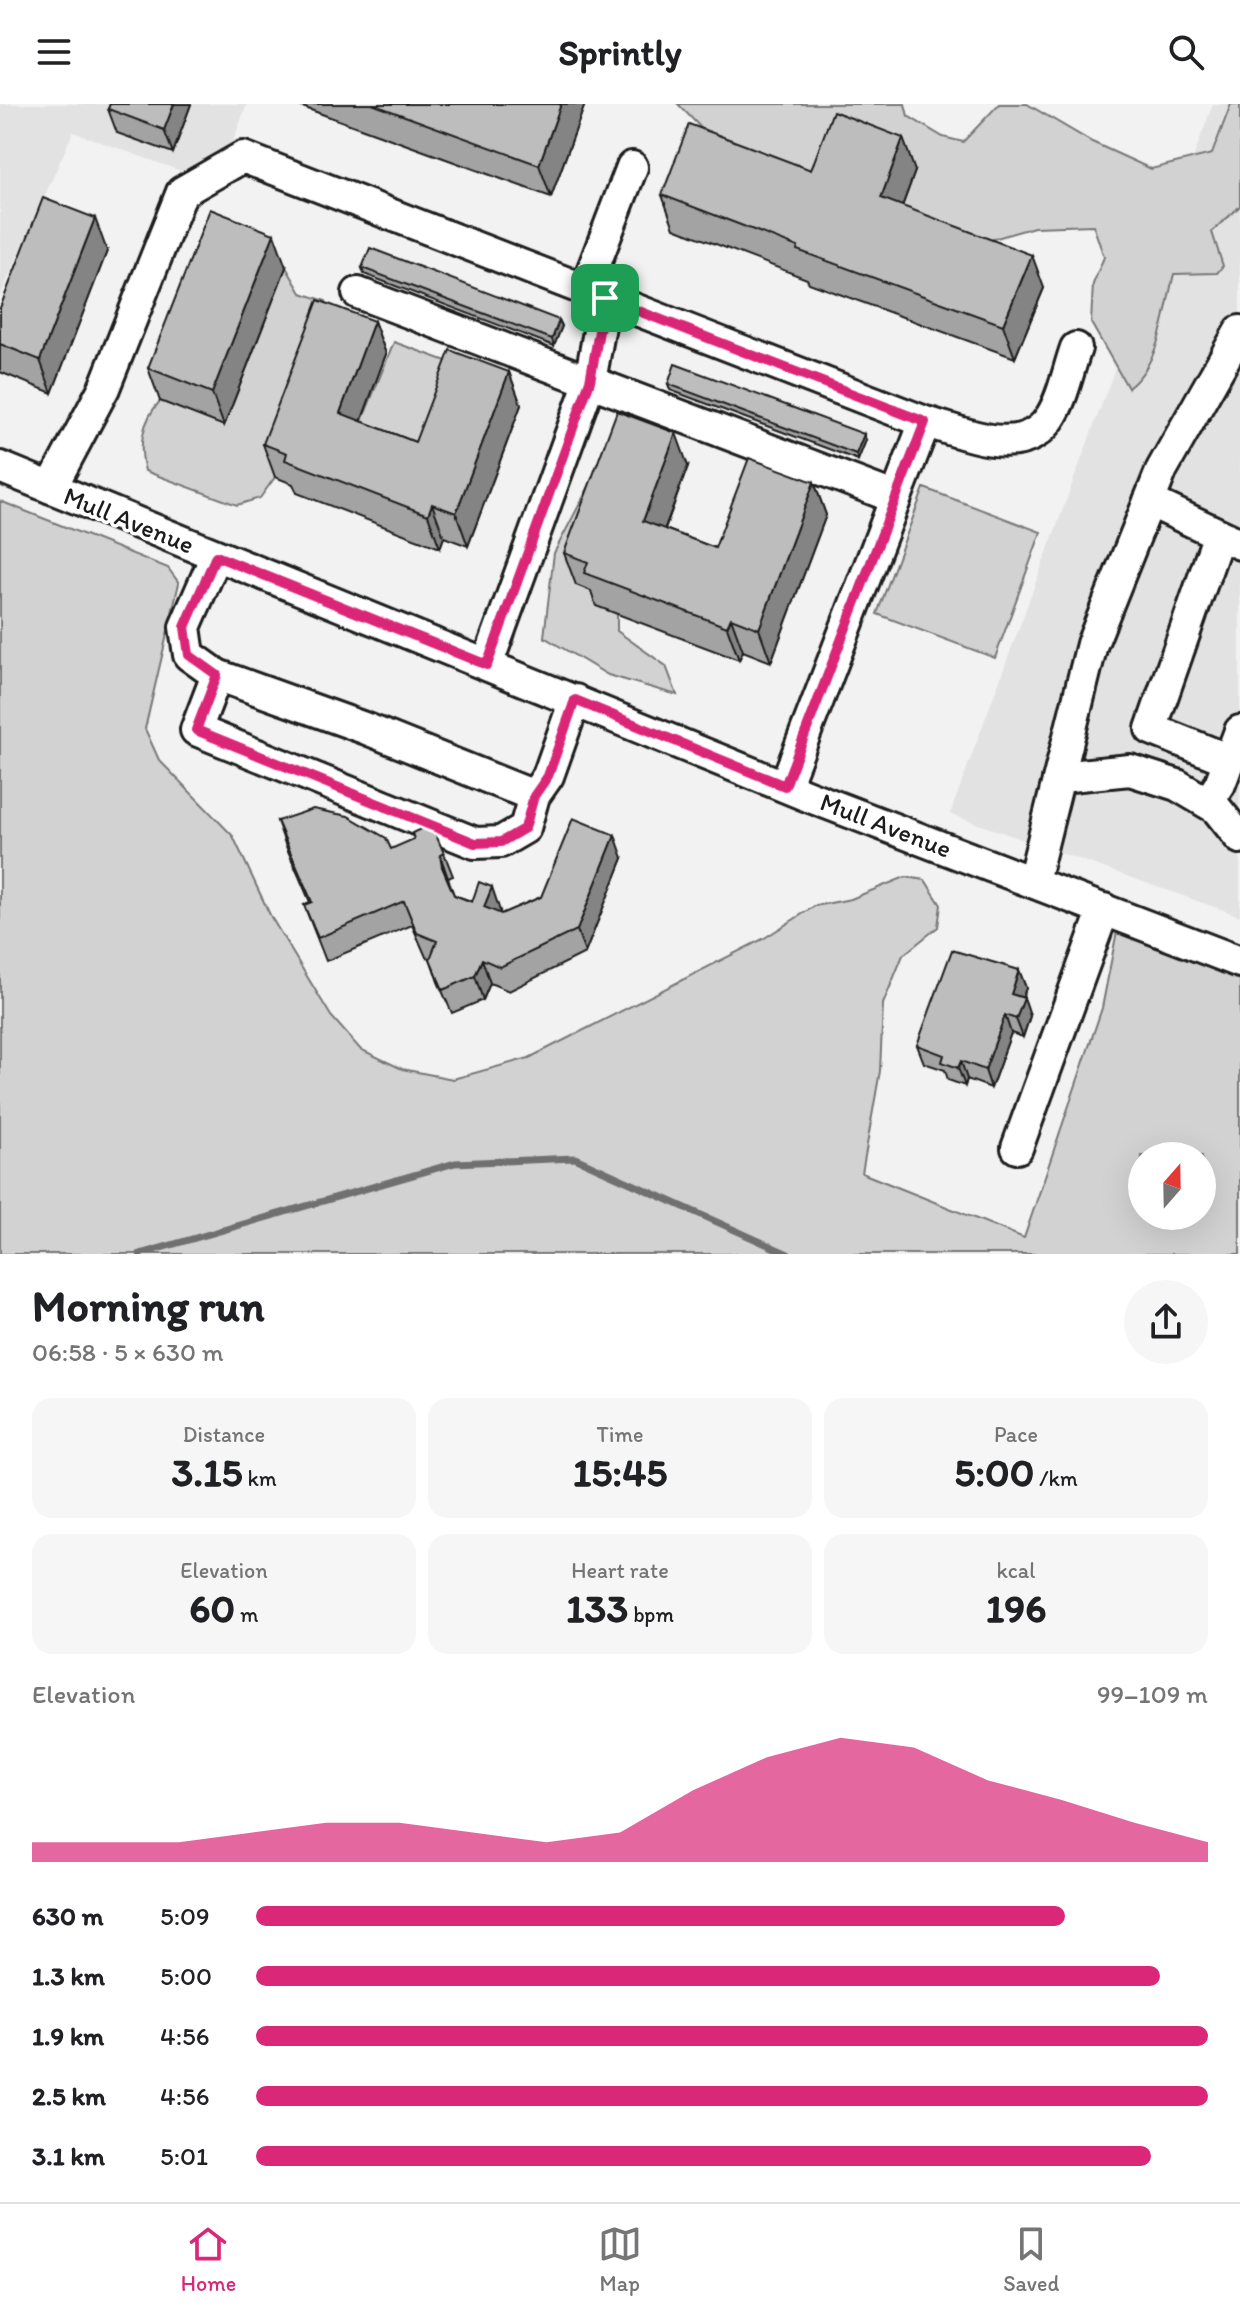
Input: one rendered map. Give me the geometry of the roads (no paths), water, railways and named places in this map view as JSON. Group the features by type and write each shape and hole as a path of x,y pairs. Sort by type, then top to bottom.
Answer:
{"street":[{"path":"51,488 104,388 182,192 243,157 925,422 1000,443 1035,435 1051,417 1076,348"},
{"path":"487,665 590,381 595,294 632,167"},
{"path":"358,293 896,498"},
{"path":"1033,881 1092,644 1162,469 1240,331"},
{"path":"785,786 925,422"},
{"name":"Mull Avenue","path":"0,467 785,786 1240,962"},
{"path":"1149,501 1230,539 1151,729 1229,760"},
{"path":"216,556 185,627 189,655 217,675 367,729 534,796"},
{"path":"217,675 196,730 475,843 501,842 525,828 534,796 548,776 575,700"},
{"path":"1208,803 1240,731"},
{"path":"1060,777 1130,770 1177,785 1208,803 1240,838"},
{"path":"1017,1148 1104,909"}],"waterway":[{"path":"140,1254 455,1163 575,1158 788,1254"}]}
